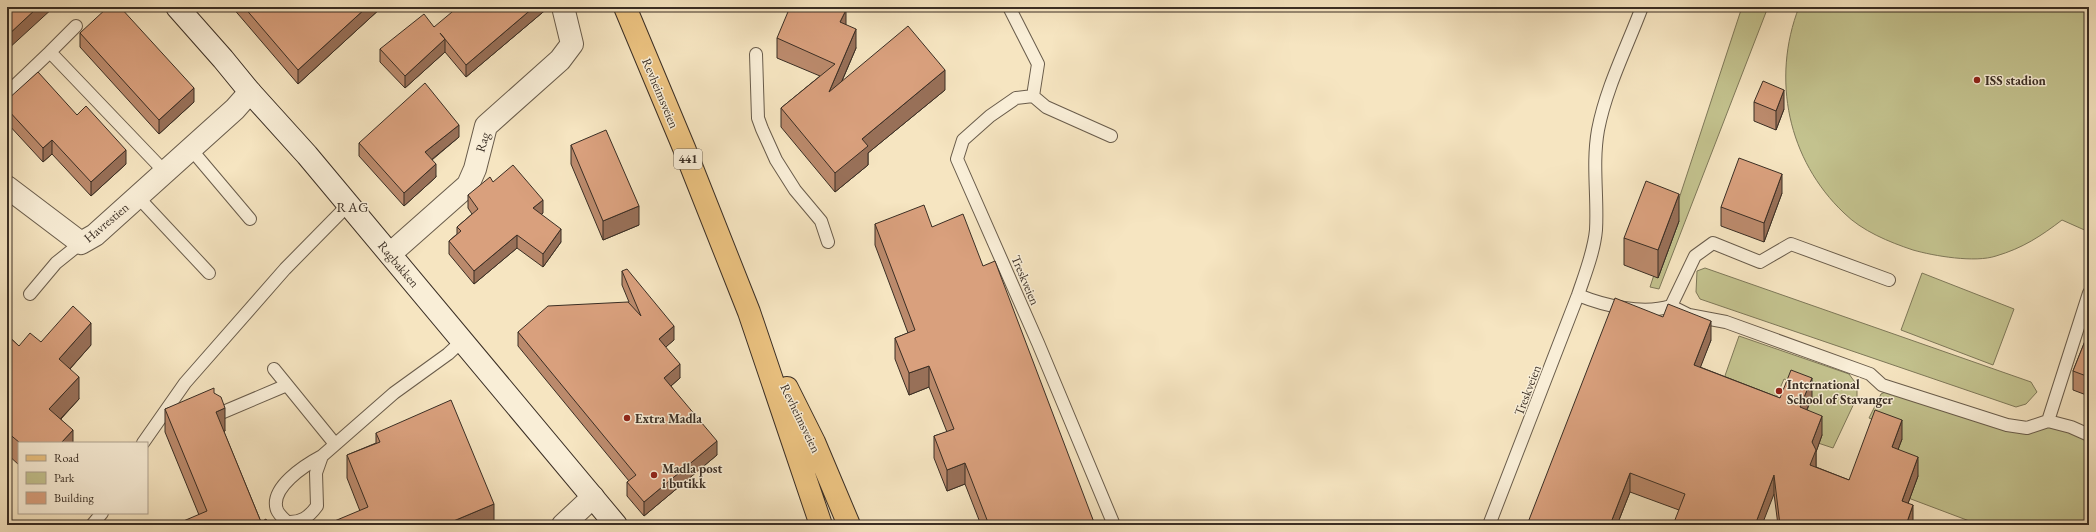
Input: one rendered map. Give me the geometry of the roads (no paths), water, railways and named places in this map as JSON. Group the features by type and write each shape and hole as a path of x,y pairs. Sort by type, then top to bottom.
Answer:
{"main road":[{"name":"Revheimsveien","path":"625,7 684,148 749,312 821,525"},
{"name":"Revheimsveien","path":"749,312 814,442 849,525"}],"street":[{"name":"Ragbakken","path":"177,7 250,92 307,155 616,525"},
{"name":"Rag","path":"390,254 468,185 475,169 486,126 560,60 572,44 563,7"},
{"name":"Havrestien","path":"7,187 81,244 95,235 164,171 235,109 250,92"},
{"path":"563,525 593,497"}],"lane":[{"path":"1009,7 1038,64 1033,96 1046,107 1111,136"},
{"name":"Treskveien","path":"1489,525 1578,295 1588,264 1596,232 1595,166 1598,130 1603,109 1642,7"},
{"path":"7,93 76,26"},
{"path":"50,52 164,171"},
{"path":"756,54 758,118 762,129 776,160 795,190 821,221 828,242"},
{"name":"Treskveien","path":"1033,96 1016,98 990,116 963,140 957,159 1038,344 1114,525"},
{"path":"190,148 250,219"},
{"path":"137,196 209,273"},
{"path":"144,442 189,377 285,269 348,205"},
{"path":"1672,306 1695,256 1713,243 1760,262 1791,244 1888,280"},
{"path":"30,294 56,263 81,244"},
{"path":"2048,421 2089,293"},
{"path":"1578,295 1594,302 1643,310 1660,309 1672,306 1689,315 1726,322 1870,374 1882,385 2008,425 2027,428 2048,421 2071,427 2089,435"},
{"path":"322,456 316,473 317,506 305,519 295,523 287,522 277,511 276,502 284,483 310,462 322,456 394,393 448,354 462,341"},
{"path":"274,369 335,444"},
{"path":"221,413 287,385"},
{"path":"92,525 101,514"}],"place":[{"name":"ISS stadion","path":"1977,80"},
{"name":"International School of Stavanger","path":"1779,391"},
{"name":"Extra Madla","path":"627,418"},
{"name":"Madla post i butikk","path":"654,475"}],"district":[{"name":"RAG","path":"353,207"}]}
